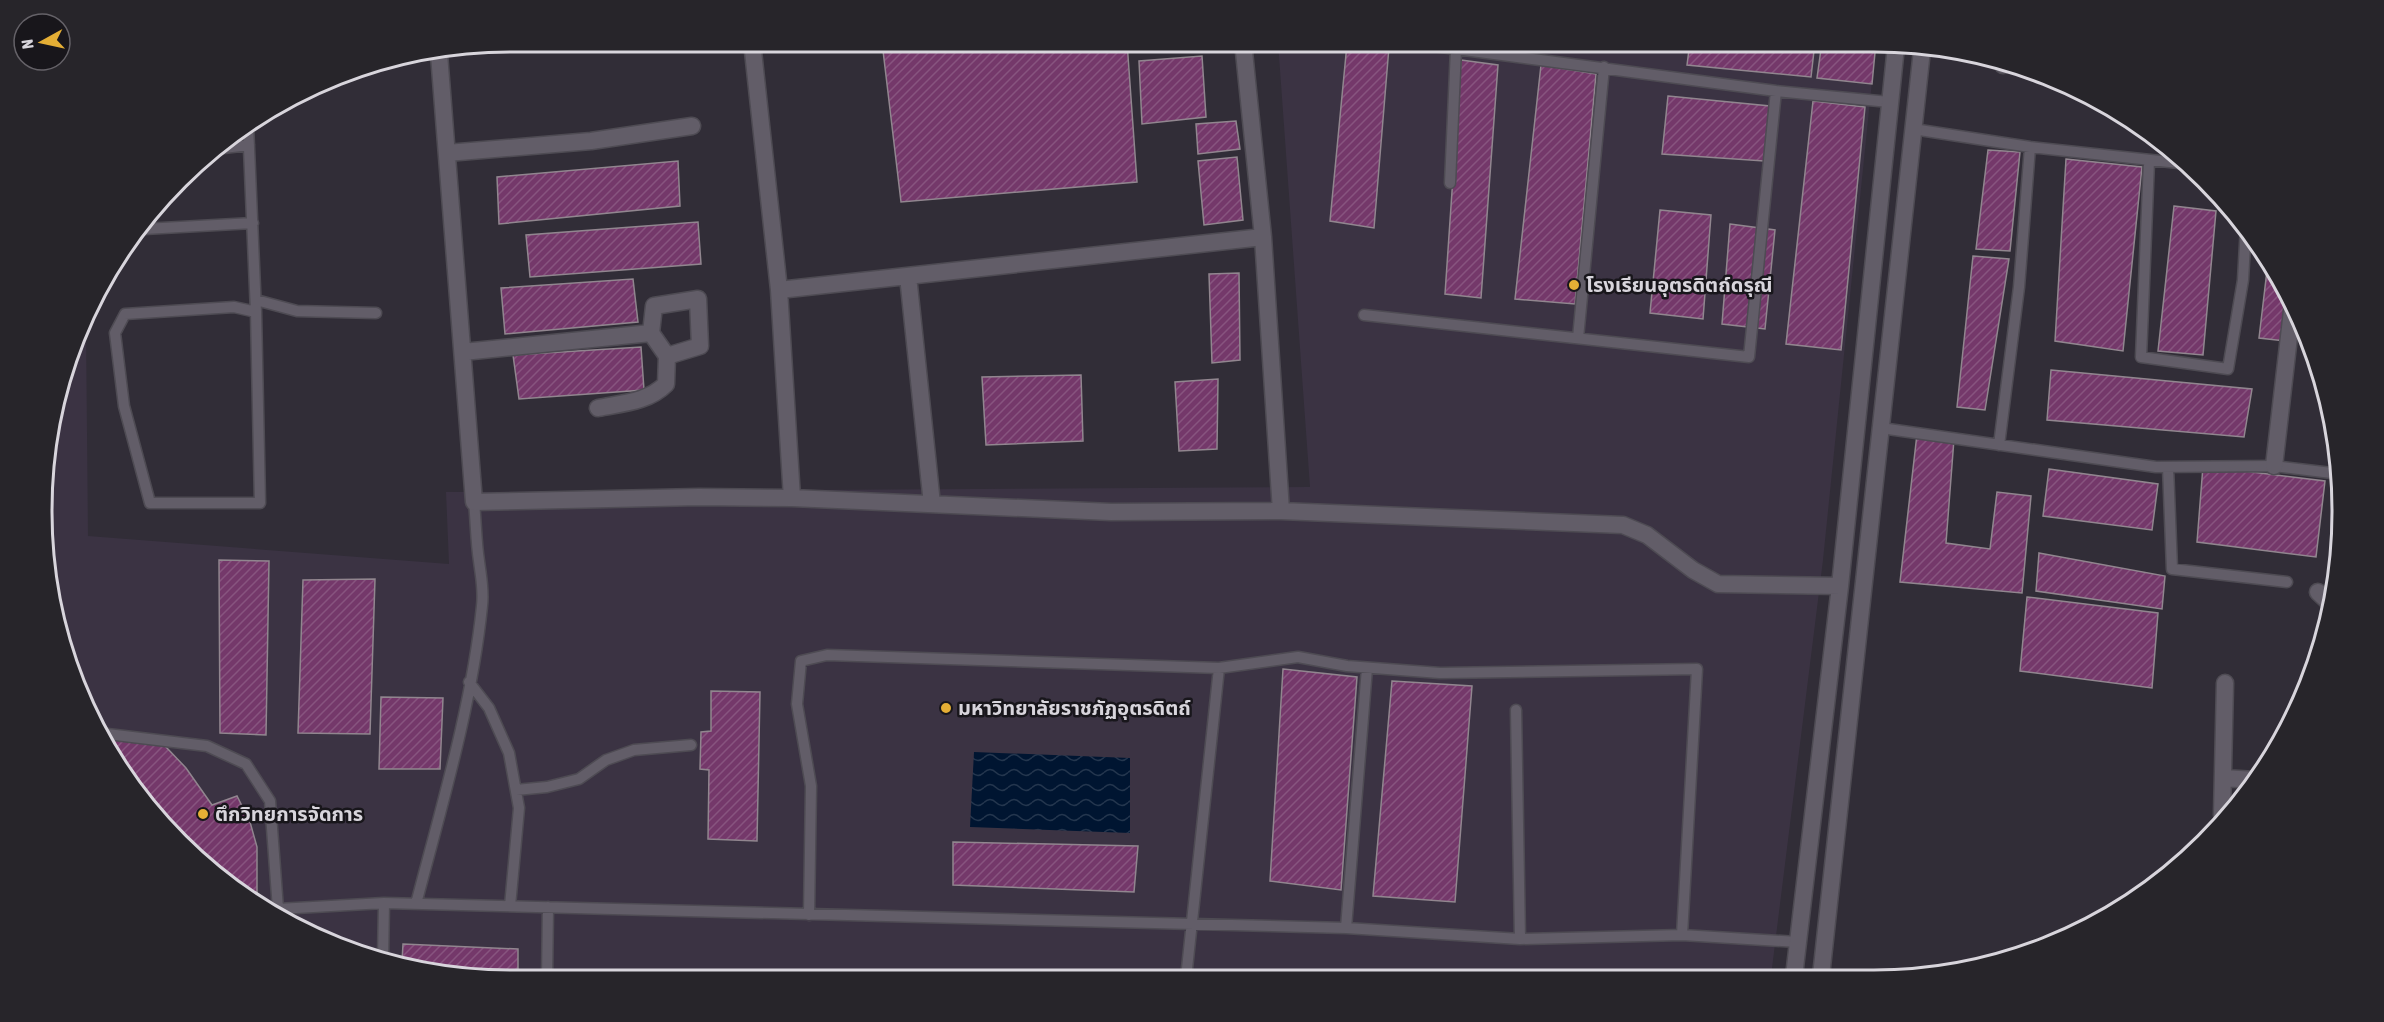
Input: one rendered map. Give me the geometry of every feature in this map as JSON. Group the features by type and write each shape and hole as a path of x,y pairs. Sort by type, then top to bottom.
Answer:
{"street":[{"path":"753,52 779,290 792,498"},
{"path":"1244,52 1263,237 1281,511"},
{"path":"1795,970 1840,586 1895,53"},
{"path":"1822,970 1921,55"},
{"path":"440,58 474,502 699,497 792,498 1111,512 1281,511 1623,525 1647,535 1693,570 1718,584 1840,586"},
{"path":"447,153 591,141 692,126"},
{"path":"779,290 1263,237"},
{"path":"908,276 932,504"},
{"path":"598,408 642,400 657,393 666,384 667,356 651,333 654,306 698,299 700,346 667,356"},
{"path":"2274,466 2291,322"},
{"path":"463,352 651,333"},
{"path":"2222,808 2225,683"},
{"path":"2223,778 2245,779"}],"lane":[{"path":"1450,183 1456,52"},
{"path":"1481,52 1776,91 1889,102"},
{"path":"1578,338 1604,67"},
{"path":"1364,315 1749,357 1776,91"},
{"path":"1913,129 2030,147 2171,163"},
{"path":"249,135 256,306 260,503 150,503 124,406 116,333 125,314 256,306 297,311 376,313"},
{"path":"233,146 249,145"},
{"path":"1999,445 2019,287 2030,147"},
{"path":"2149,161 2140,357 2228,369 2243,280 2245,243"},
{"path":"150,229 253,223"},
{"path":"1881,428 2168,467 2274,466 2330,473"},
{"path":"2168,467 2172,569 2288,582"},
{"path":"416,904 447,786 482,606 483,581 479,562 474,502"},
{"path":"809,915 811,786 796,704 801,661 827,655 1219,668 1298,657 1367,668 1440,673 1697,669 1682,935"},
{"path":"1187,970 1219,668"},
{"path":"1346,928 1367,668"},
{"path":"469,682 489,708 509,753 516,790 519,808 510,906"},
{"path":"1516,710 1520,939"},
{"path":"111,734 207,746 246,764 270,801 277,905"},
{"path":"516,790 546,787 579,779 606,760 634,750 691,745"},
{"path":"289,912 384,903 1346,928 1520,939 1682,935 1798,942"},
{"path":"383,951 384,903"},
{"path":"547,970 548,907"}],"shaded area":[{"name":"มหาวิทยาลัยราชภัฏอุตรดิตถ์","path":"1279,52 1875,52 1823,560 1772,970 511,970 451,966 392,954 336,935 308,922 256,892 209,856 166,813 147,790 130,766 100,714 77,658 68,630 56,571 52,511 56,451 61,422 68,392 86,339 88,536 449,564 446,492 1310,487"}],"water":[{"path":"974,752 1130,758 1130,833 970,827"}],"building":[{"path":"883,52 1128,52 1137,182 901,202"},
{"path":"1346,52 1389,52 1374,228 1330,221"},
{"path":"1689,52 1814,52 1811,77 1687,65"},
{"path":"1821,52 1875,52 1872,84 1817,78"},
{"path":"1202,56 1206,117 1142,124 1139,61"},
{"path":"1461,60 1498,65 1481,298 1445,294"},
{"path":"1541,65 1596,74 1575,304 1515,299"},
{"path":"1668,96 1770,106 1764,161 1662,154"},
{"path":"1813,101 1865,107 1841,350 1786,344"},
{"path":"1236,121 1240,149 1198,154 1196,124"},
{"path":"1988,150 2020,152 2010,251 1976,249"},
{"path":"1237,157 1243,220 1204,225 1198,161"},
{"path":"2066,159 2142,167 2123,351 2055,341"},
{"path":"678,161 680,206 499,224 497,177"},
{"path":"2174,206 2216,211 2203,355 2158,351"},
{"path":"1660,210 1711,215 1703,319 1650,313"},
{"path":"698,222 701,264 530,277 526,235"},
{"path":"1730,224 1775,230 1765,329 1722,324"},
{"path":"1973,256 2009,259 1985,410 1957,407"},
{"path":"1239,273 1240,360 1212,363 1209,274"},
{"path":"2266,276 2288,316 2285,341 2259,338"},
{"path":"633,279 638,322 505,334 501,288"},
{"path":"641,347 644,390 519,399 513,355"},
{"path":"2051,370 2252,389 2244,437 2047,420"},
{"path":"1081,375 1083,441 986,445 982,377"},
{"path":"1218,379 1217,449 1179,451 1175,382"},
{"path":"1917,434 1954,439 1946,543 1990,549 1997,492 2031,496 2022,593 1900,582"},
{"path":"2203,466 2325,481 2316,557 2197,542"},
{"path":"2049,469 2158,484 2152,530 2043,516"},
{"path":"2039,553 2165,576 2162,609 2036,591"},
{"path":"219,560 269,561 266,735 220,733"},
{"path":"375,579 370,734 298,733 303,580"},
{"path":"2027,597 2158,613 2152,688 2020,671"},
{"path":"1283,669 1357,677 1341,890 1270,881"},
{"path":"1392,681 1472,686 1455,902 1373,896"},
{"path":"711,691 760,692 757,841 708,839 709,770 700,769 701,732 711,731"},
{"path":"381,697 443,698 440,769 379,769"},
{"name":"ตึกวิทยการจัดการ","path":"113,738 165,746 186,768 212,805 237,796 250,822 257,847 257,893 209,856 166,813 130,766"},
{"path":"953,842 1138,846 1134,892 953,885"},
{"path":"403,944 518,949 518,970 451,966 402,956"}],"place":[{"name":"โรงเรียนอุตรดิตถ์ดรุณี","path":"1574,285"},
{"name":"มหาวิทยาลัยราชภัฏอุตรดิตถ์","path":"946,708"},
{"name":"ตึกวิทยการจัดการ","path":"203,814"}]}
